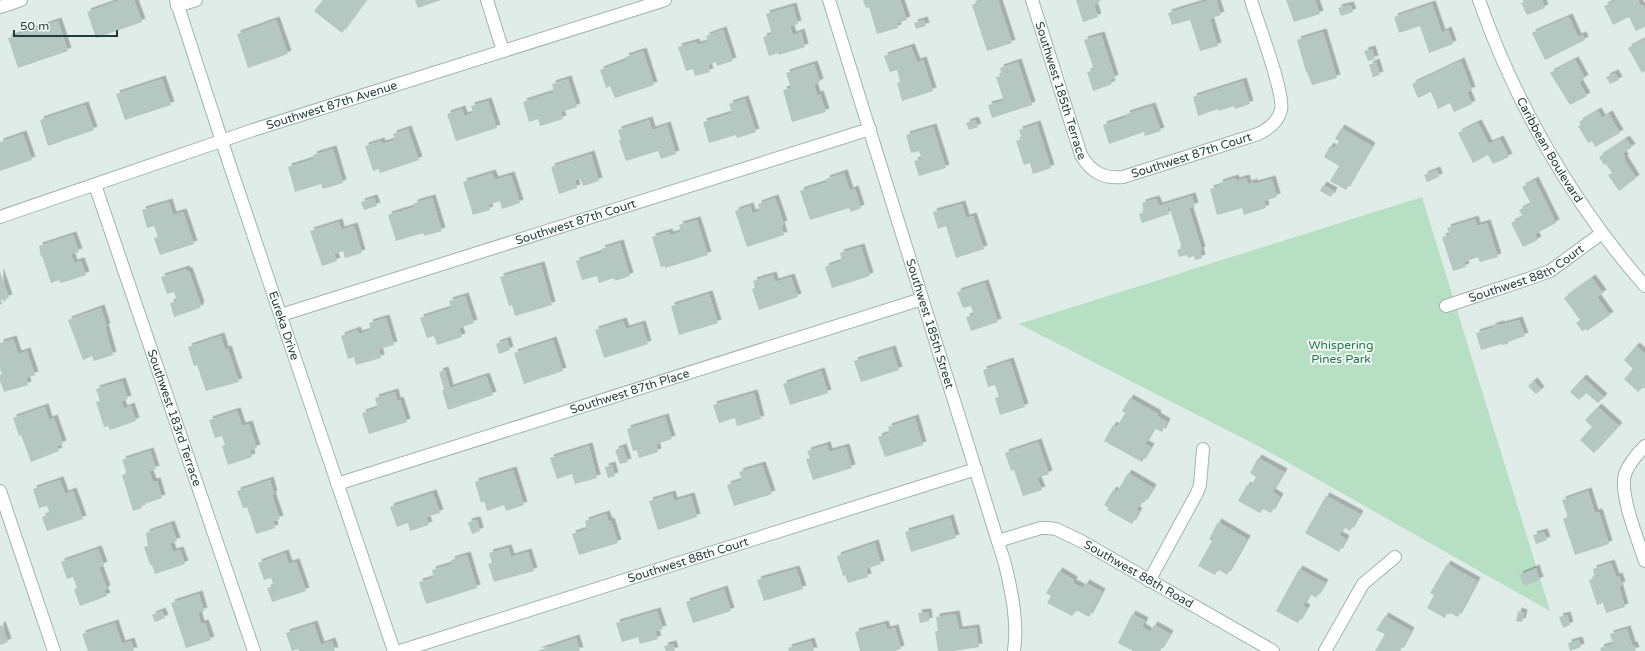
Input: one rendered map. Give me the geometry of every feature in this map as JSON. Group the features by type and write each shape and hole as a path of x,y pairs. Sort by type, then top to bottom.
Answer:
{"street":[{"path":"0,7 21,0"},
{"path":"176,3 196,0"},
{"path":"487,0 503,51"},
{"name":"Southwest 87th Avenue","path":"0,217 221,141 665,0"},
{"name":"Southwest 185th Street","path":"829,0 1005,564 1013,603 1016,639 1014,651"},
{"name":"Southwest 185th Terrace","path":"1032,0 1081,155 1086,163 1099,175"},
{"name":"Southwest 87th Court","path":"1099,175 1115,178 1131,175 1258,134 1273,125 1281,110 1280,92 1251,0"},
{"name":"Caribbean Boulevard","path":"1479,0 1502,58 1535,124 1576,195 1602,233 1645,286"},
{"name":"Eureka Drive","path":"176,3 221,141 394,651"},
{"name":"Southwest 87th Court","path":"280,315 870,129"},
{"name":"Southwest 183rd Terrace","path":"95,185 254,651"},
{"name":"Southwest 88th Court","path":"1446,306 1528,279 1550,270 1602,233"},
{"name":"Southwest 87th Place","path":"337,484 922,299"},
{"path":"1645,446 1630,464 1625,474 1624,483 1626,501 1645,561"},
{"path":"1149,581 1197,493 1200,485 1203,449"},
{"name":"Southwest 88th Court","path":"400,651 976,469"},
{"path":"0,490 54,651"},
{"name":"Southwest 88th Road","path":"998,541 1040,528 1056,529 1081,541 1273,651"},
{"path":"1324,651 1363,584 1395,557"}],"green space":[{"name":"Whispering Pines Park","path":"1422,197 1550,611 1266,450 1019,324"}],"building":[{"path":"121,0 134,0 142,22 96,38 87,12"},
{"path":"323,0 366,0 342,33 314,11"},
{"path":"415,0 441,0 418,8"},
{"path":"863,0 900,0 907,20 897,23 898,28 877,34 869,7 866,8"},
{"path":"983,0 998,0 1012,43 987,51 972,5"},
{"path":"1076,0 1098,0 1099,3 1094,5 1098,17 1083,22"},
{"path":"1210,0 1216,0 1221,15 1210,19 1218,46 1200,51 1190,20 1172,25 1168,13"},
{"path":"1286,0 1315,0 1320,14 1294,22"},
{"path":"1523,0 1542,0 1545,8 1527,15 1521,3 1524,2"},
{"path":"1617,0 1638,0 1641,6 1644,5 1645,27 1636,31 1629,17 1613,25 1604,6"},
{"path":"1432,4 1442,33 1448,30 1453,44 1429,53 1420,26 1399,33 1394,17"},
{"path":"1350,5 1353,12 1341,16 1338,8"},
{"path":"793,6 798,24 790,26 793,35 801,32 805,47 779,55 778,53 769,56 763,37 772,34 766,14"},
{"path":"1569,17 1578,37 1583,35 1585,40 1545,60 1532,33"},
{"path":"276,20 288,54 248,68 237,34"},
{"path":"924,20 926,26 916,29 914,23"},
{"path":"58,21 68,51 18,68 8,38"},
{"path":"723,30 733,61 717,66 716,62 708,65 710,72 695,76 693,69 686,71 678,47 696,42 697,45 708,42 706,36"},
{"path":"1323,32 1337,78 1312,85 1306,72 1297,40"},
{"path":"1101,35 1115,78 1110,80 1112,84 1093,91 1087,72 1094,70 1084,40"},
{"path":"1645,39 1645,71 1642,73 1628,48"},
{"path":"911,47 917,62 923,60 933,91 902,101 897,83 900,82 897,70 890,72 884,56"},
{"path":"1372,49 1375,59 1368,61 1364,51"},
{"path":"643,51 654,85 615,98 610,86 606,88 600,70 627,60 625,57"},
{"path":"1575,60 1585,78 1579,82 1587,96 1570,105 1550,73"},
{"path":"1461,61 1472,90 1467,92 1472,104 1454,112 1450,103 1438,109 1431,92 1418,98 1412,84"},
{"path":"1018,62 1032,105 992,118 988,105 1004,101 996,77 1002,76 1000,68"},
{"path":"1376,62 1380,75 1373,77 1369,65"},
{"path":"814,64 820,82 814,85 817,95 820,94 826,112 792,122 783,90 791,88 786,73"},
{"path":"1615,73 1619,80 1610,84 1606,77"},
{"path":"162,79 171,105 125,120 116,94"},
{"path":"568,79 577,107 561,112 563,119 540,126 538,119 529,122 523,102 554,92 552,84"},
{"path":"1243,81 1250,104 1235,109 1234,106 1218,111 1218,109 1198,116 1193,97"},
{"path":"745,99 756,132 737,138 736,135 709,143 703,122 732,113 729,104"},
{"path":"488,101 497,128 456,141 447,114 462,109 464,116 473,113 471,106"},
{"path":"85,105 94,130 48,146 40,120"},
{"path":"1152,106 1161,131 1145,136 1144,132 1109,144 1103,125 1127,117 1126,114"},
{"path":"1598,111 1602,118 1609,114 1620,133 1595,147 1592,141 1588,143 1578,126 1581,125 1579,122"},
{"path":"649,120 652,130 667,125 676,154 661,159 658,151 626,161 619,141 621,140 618,130"},
{"path":"975,120 978,127 969,130 966,123"},
{"path":"1478,123 1489,144 1500,139 1509,157 1493,164 1488,155 1473,163 1458,133"},
{"path":"1037,124 1051,168 1033,174 1030,163 1024,165 1016,141 1022,139 1019,130"},
{"path":"933,127 946,168 919,176 914,161 922,159 919,151 911,153 906,135"},
{"path":"1341,128 1372,146 1346,190 1330,181 1339,166 1324,157 1330,146 1334,149 1339,141 1335,139"},
{"path":"408,129 419,160 380,173 379,169 373,171 365,146 381,141 382,144 395,140 393,134"},
{"path":"23,134 32,160 0,171 0,142"},
{"path":"1626,139 1632,147 1623,153 1624,159 1636,178 1619,191 1608,175 1612,173 1599,157"},
{"path":"333,149 343,183 323,189 321,184 295,192 288,167 314,159 313,155"},
{"path":"591,154 599,181 583,186 580,178 575,180 577,188 559,194 551,167"},
{"path":"1437,170 1439,177 1427,182 1424,175"},
{"path":"492,173 495,180 511,175 520,203 502,209 500,201 488,205 490,210 473,215 463,182"},
{"path":"844,173 850,191 855,189 861,208 851,212 849,208 810,220 800,191 827,182 826,179"},
{"path":"1235,178 1236,181 1246,178 1248,184 1254,182 1254,184 1272,179 1277,197 1264,201 1266,208 1244,215 1242,208 1217,215 1210,189 1220,186 1219,183"},
{"path":"1535,180 1556,223 1535,234 1538,240 1523,247 1511,223 1523,217 1519,210 1531,204 1522,187"},
{"path":"1323,185 1334,191 1331,197 1320,191"},
{"path":"1192,196 1195,206 1189,208 1202,250 1200,251 1202,258 1195,260 1194,256 1188,258 1187,255 1179,257 1177,250 1182,248 1169,206 1167,207 1169,214 1142,223 1139,214 1144,212 1142,203 1156,199 1159,206"},
{"path":"374,198 377,206 364,210 361,202"},
{"path":"432,198 442,231 424,236 423,233 396,241 388,215 415,207 414,203"},
{"path":"775,198 784,224 781,225 784,235 747,247 735,211 750,206 752,213 760,211 758,204"},
{"path":"169,202 173,215 183,212 194,244 160,255 154,238 158,237 154,226 147,228 142,210"},
{"path":"962,204 966,218 973,216 984,249 956,258 946,226 938,229 933,212"},
{"path":"1475,219 1477,226 1487,223 1498,257 1480,262 1478,257 1464,262 1466,267 1453,271 1442,237 1450,235 1447,228"},
{"path":"697,220 708,255 665,268 665,266 661,267 652,237 669,232 670,235 681,232 679,225"},
{"path":"339,222 341,230 354,226 362,253 345,258 343,251 334,254 337,261 322,266 310,231"},
{"path":"73,235 79,252 71,254 74,263 81,261 86,275 61,283 59,280 51,283 42,256 41,257 39,246"},
{"path":"620,243 630,276 615,281 614,278 599,283 597,276 582,280 576,261 603,252 601,249"},
{"path":"861,247 870,276 832,288 825,267 842,261 840,253"},
{"path":"541,265 552,305 515,316 512,305 509,306 500,277"},
{"path":"186,269 189,271 201,305 200,308 174,317 170,303 177,301 174,292 167,294 161,277"},
{"path":"0,271 9,298 1,300 2,304 0,305"},
{"path":"773,275 775,282 791,277 798,297 759,310 752,289 755,288 753,281"},
{"path":"1592,278 1603,293 1597,297 1610,315 1587,331 1586,329 1582,331 1576,323 1580,320 1564,298"},
{"path":"985,283 998,322 971,331 966,317 974,315 971,306 963,308 957,292"},
{"path":"709,294 718,323 679,335 671,306"},
{"path":"465,296 474,323 459,328 462,337 437,345 434,336 427,338 420,318 451,308 449,301"},
{"path":"101,308 113,355 94,361 92,356 83,360 68,320"},
{"path":"386,318 394,345 379,349 381,358 356,365 354,357 348,359 341,336 357,330 359,334 371,330 369,323"},
{"path":"1519,320 1525,336 1508,342 1508,344 1501,344 1481,350 1476,333 1492,328 1496,325"},
{"path":"623,321 626,329 642,324 648,344 604,358 595,330"},
{"path":"221,336 225,350 228,349 239,382 206,391 197,365 194,366 188,347"},
{"path":"13,339 18,354 27,351 35,375 26,378 28,385 4,392 0,381 0,375 2,374 0,369 0,343"},
{"path":"507,340 510,350 499,354 496,344"},
{"path":"553,340 563,371 524,384 514,353"},
{"path":"1636,346 1645,354 1645,389 1643,387 1638,392 1624,379 1633,369 1624,360"},
{"path":"892,349 899,370 861,382 854,361"},
{"path":"1010,361 1025,407 1000,415 995,398 999,397 995,385 988,387 983,370"},
{"path":"445,370 450,388 486,376 493,395 448,410 442,390 444,389 439,372"},
{"path":"821,371 828,393 790,405 783,384"},
{"path":"1583,378 1604,397 1598,403 1586,393 1579,400 1570,392"},
{"path":"122,381 128,399 121,401 124,409 131,406 136,421 110,430 108,426 104,427 96,402 100,401 96,389"},
{"path":"1534,381 1541,390 1536,394 1528,386"},
{"path":"395,392 397,401 400,400 407,422 369,434 362,413 378,408 375,398"},
{"path":"754,393 761,419 737,426 735,418 719,423 713,405"},
{"path":"1130,398 1158,414 1157,416 1167,422 1162,432 1154,428 1145,444 1151,447 1142,462 1104,441 1113,425 1117,427 1125,413 1122,411"},
{"path":"45,407 49,420 54,418 63,444 57,446 59,451 31,462 21,435 19,436 13,418"},
{"path":"1598,407 1619,426 1594,453 1580,440 1592,427 1585,420"},
{"path":"237,411 242,426 249,424 257,448 250,450 252,457 228,465 222,446 225,445 222,436 215,438 209,420"},
{"path":"665,417 672,439 656,444 658,452 639,458 637,450 633,451 627,429"},
{"path":"915,418 923,445 885,457 878,437 890,433 888,427"},
{"path":"1038,442 1049,474 1037,478 1042,490 1023,496 1014,470 1011,471 1005,453"},
{"path":"827,445 829,452 846,447 852,468 813,480 806,459 810,458 807,451"},
{"path":"589,446 597,478 575,484 572,474 557,479 550,458"},
{"path":"623,447 628,462 620,464 615,450"},
{"path":"150,451 156,469 149,471 153,482 157,481 162,498 141,505 142,508 133,511 122,475 127,473 122,460"},
{"path":"1258,458 1284,472 1272,492 1280,497 1271,513 1263,509 1260,513 1238,501 1247,485 1250,487 1256,477 1250,473"},
{"path":"612,465 615,476 608,478 605,467"},
{"path":"762,465 772,494 734,506 727,485 742,480 739,472"},
{"path":"513,470 524,505 506,511 504,505 487,511 484,501 481,503 475,482"},
{"path":"1128,473 1153,488 1144,503 1141,502 1136,510 1139,511 1132,524 1107,510 1109,508 1104,505 1113,490 1117,492"},
{"path":"60,480 65,494 73,491 83,519 47,531 42,517 50,514 47,506 39,508 33,489"},
{"path":"270,480 274,494 272,495 280,519 273,521 275,528 256,534 247,507 243,508 237,491"},
{"path":"1588,491 1595,513 1599,512 1609,544 1575,555 1563,519 1568,517 1562,500"},
{"path":"433,493 440,513 426,517 429,525 410,531 408,523 397,527 390,507"},
{"path":"672,494 674,501 691,496 697,517 658,530 649,501"},
{"path":"1326,496 1360,514 1350,531 1344,527 1339,535 1346,539 1339,552 1305,533"},
{"path":"606,514 609,522 611,521 618,543 579,555 572,534 587,529 585,521"},
{"path":"950,518 956,538 911,552 905,532"},
{"path":"477,520 480,531 472,534 468,522"},
{"path":"1218,522 1247,539 1227,575 1218,569 1215,575 1198,566 1212,541 1209,539"},
{"path":"171,524 177,541 170,543 173,552 180,550 185,564 155,574 152,565 150,565 144,547 148,546 146,533"},
{"path":"1544,532 1547,540 1536,544 1533,535"},
{"path":"875,543 881,564 866,569 868,577 848,583 845,575 843,576 837,556"},
{"path":"508,548 511,557 528,552 534,571 494,582 488,564 492,563 489,553"},
{"path":"98,549 104,565 99,567 107,589 104,590 107,596 80,606 74,589 77,588 73,577 67,579 61,562"},
{"path":"285,553 289,564 296,562 306,591 272,602 267,588 274,586 271,578 264,580 258,563"},
{"path":"467,555 477,588 426,604 419,582 434,578 432,570 452,564 451,560"},
{"path":"1611,563 1616,577 1619,576 1622,585 1619,586 1625,607 1606,613 1603,603 1597,605 1589,580 1595,578 1593,569"},
{"path":"1447,564 1477,581 1458,617 1448,612 1445,618 1427,608 1434,595 1430,593"},
{"path":"1536,568 1540,580 1524,586 1519,575"},
{"path":"796,569 803,589 764,601 757,580"},
{"path":"1299,569 1325,583 1316,598 1310,594 1303,606 1307,608 1298,623 1276,611"},
{"path":"1059,571 1074,580 1073,583 1083,588 1086,583 1102,592 1089,617 1076,610 1072,616 1047,603 1051,596 1046,593"},
{"path":"724,589 731,611 693,623 686,602"},
{"path":"199,594 204,611 198,613 201,624 205,623 211,640 186,648 171,603"},
{"path":"162,611 165,618 155,622 152,615"},
{"path":"657,611 663,629 655,631 658,639 640,644 638,637 622,642 616,623"},
{"path":"1518,611 1524,613 1522,622 1516,621"},
{"path":"928,612 929,621 920,623 918,613"},
{"path":"956,614 959,630 976,628 979,647 953,651 938,651 935,631 938,631 936,617"},
{"path":"1132,614 1145,621 1142,627 1150,632 1154,625 1170,634 1160,651 1133,651 1118,643"},
{"path":"1567,615 1570,625 1563,628 1559,617"},
{"path":"1385,616 1411,631 1400,651 1375,651 1385,634 1376,630"},
{"path":"115,623 122,644 131,641 134,651 88,651 82,634"},
{"path":"314,624 321,645 332,641 335,651 299,651 298,649 292,651 286,633"},
{"path":"885,624 887,630 895,628 901,649 895,651 860,651 855,632"},
{"path":"2,625 8,642 0,645 0,626"},
{"path":"1627,629 1632,645 1634,645 1636,651 1601,651 1600,648 1613,644 1610,634"},
{"path":"576,638 580,651 537,651"},
{"path":"1579,640 1581,647 1570,651 1568,643"},
{"path":"811,641 814,651 789,651 788,648"},
{"path":"673,644 675,651 666,651 664,646"}]}
